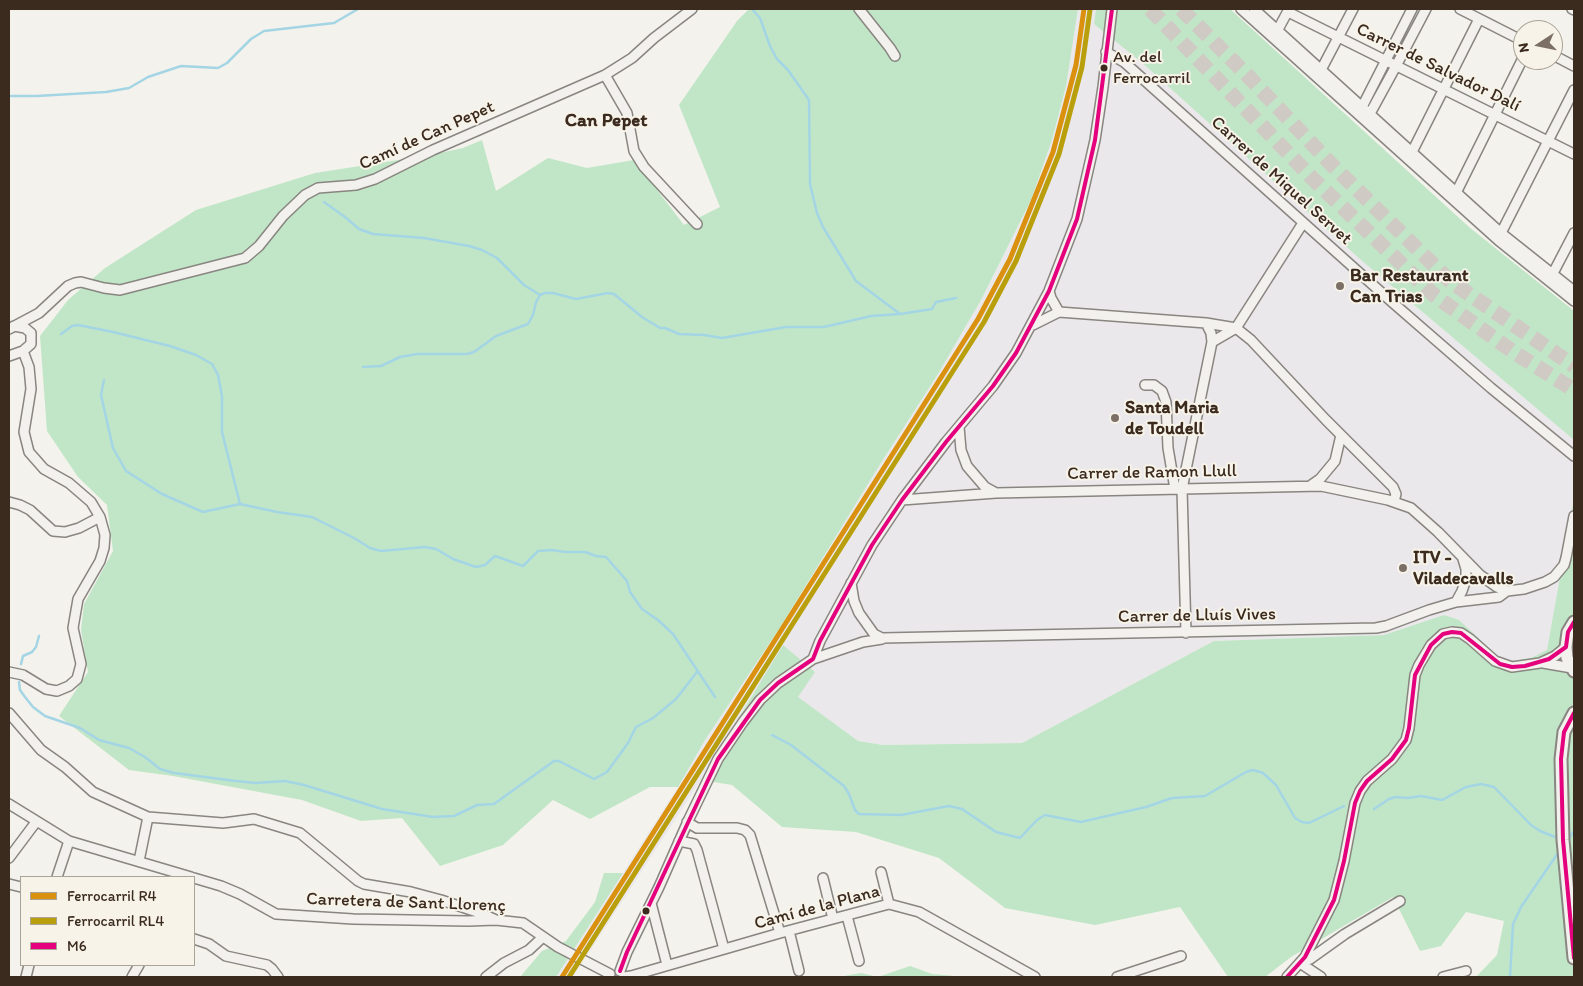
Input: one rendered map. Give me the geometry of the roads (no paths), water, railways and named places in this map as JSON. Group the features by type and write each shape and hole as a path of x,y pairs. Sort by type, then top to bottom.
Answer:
{"street":[{"name":"Camí de Can Pepet","path":"23,351 31,344 32,324 39,313 68,286 81,282 120,290 240,260 251,254 259,246 283,216 305,195 318,188 356,185 375,179 433,150 605,75 632,58 654,38 692,9"},
{"path":"859,9 895,56"},
{"path":"1241,9 1321,70 1364,114 1412,152 1454,196"},
{"path":"1254,9 1275,34 1454,196 1551,278 1574,301"},
{"path":"1321,70 1353,9"},
{"path":"1364,114 1385,61 1412,9"},
{"path":"1364,114 1396,66 1426,9"},
{"path":"1460,9 1513,36"},
{"path":"1275,34 1288,10"},
{"name":"Carrer de Salvador Dalí","path":"1288,10 1338,38 1444,88 1574,154"},
{"path":"813,659 820,641 872,545 902,500 998,380 1033,325 1050,291 1077,219 1095,140 1112,13"},
{"path":"1412,152 1479,19"},
{"name":"Carrer de Miquel Servet","path":"1106,52 1124,62 1491,388 1573,454"},
{"path":"1454,196 1517,70"},
{"path":"605,75 627,113 634,151 644,167 697,224"},
{"path":"1500,236 1574,90"},
{"path":"1212,342 1236,328 1303,222"},
{"path":"1551,278 1574,233"},
{"path":"1551,278 1574,291"},
{"path":"1050,291 1051,298 1059,312"},
{"path":"1033,325 1059,312 1236,328 1251,340 1393,487 1396,494 1394,501"},
{"name":"Camí de Can Pepet","path":"11,327 39,313"},
{"path":"1178,489 1212,342 1211,333 1206,324"},
{"path":"11,327 24,328 31,333"},
{"path":"9,356 23,351 29,367 31,389 24,432 29,452 44,469 69,483 91,502 100,517 105,535 100,561 78,599 72,628 81,664 77,679 69,686 57,691 46,688 23,675 9,672"},
{"path":"1145,385 1154,386 1162,391 1166,402 1168,448 1178,489 1186,632"},
{"path":"959,427 961,450 967,466 985,487 996,494"},
{"path":"1310,486 1320,479 1335,461 1341,435"},
{"path":"915,483 916,492 919,496 925,497"},
{"name":"Carrer de Ramon Llull","path":"902,500 925,497 996,494 1178,489 1310,486 1341,489 1394,501 1411,508 1489,581 1507,591"},
{"path":"9,502 30,510 53,531 65,532 79,528 100,517"},
{"name":"Carrer de Lluís Vives","path":"623,975 639,930 687,822 718,759 760,700 778,683 813,659 863,642 882,638 1376,628 1456,602 1499,597 1507,591 1524,589 1554,577 1564,565 1574,516"},
{"path":"1456,602 1466,579 1463,557"},
{"path":"851,583 854,601 859,613 874,634 882,638"},
{"path":"1573,669 1566,647 1568,632 1574,622"},
{"path":"1287,977 1300,963 1334,900 1344,861 1355,803 1360,791 1392,759 1406,740 1415,675 1431,645 1443,634 1461,633 1500,664 1518,667 1540,663 1566,647"},
{"path":"1540,663 1573,669"},
{"path":"9,713 41,750 73,773 93,792 148,817 223,823 254,819 300,834 364,884 411,892 441,900 484,914 496,920"},
{"path":"1574,713 1564,732 1561,759 1563,840 1574,958"},
{"name":"Carretera de Sant Llorenç","path":"9,804 70,841 185,876"},
{"path":"139,862 148,817"},
{"path":"9,858 36,822"},
{"path":"687,822 697,828 737,828 744,830 750,835 799,971"},
{"path":"697,828 694,844 724,949"},
{"path":"57,876 70,841"},
{"path":"679,841 694,844"},
{"path":"881,872 889,904"},
{"path":"823,878 833,919"},
{"name":"Carretera de Sant Llorenç","path":"195,879 221,886 240,894 276,914 354,919 496,920 523,923 560,949 610,976"},
{"path":"1300,963 1310,959 1345,934 1400,901"},
{"path":"651,903 667,965"},
{"name":"Camí de la Plana","path":"610,976 614,970 623,975 631,976 889,904 919,912 1035,977"},
{"path":"847,916 859,961"},
{"path":"639,930 649,925 658,930"},
{"path":"486,977 504,963 529,950 543,937"},
{"path":"195,939 209,944 226,956 266,965 278,977"},
{"path":"1117,977 1182,956"},
{"path":"1300,963 1322,977"},
{"path":"132,977 138,966"},
{"path":"1444,977 1466,971"}],"waterway":[{"path":"9,96 106,92 129,88 148,77 181,66 218,68 227,63 251,39 264,31 334,23 358,9"},
{"path":"752,9 760,18 777,59 788,70 809,100 810,184 817,213 823,227 856,281 900,314 932,309 936,302 956,298"},
{"path":"324,202 359,229 373,234 424,238 482,250 497,258 524,285 540,295"},
{"path":"363,367 381,366 400,357 417,354 467,354 474,352 496,336 528,324 533,315 536,302 540,295 545,293 553,293 576,299 608,293 614,294 642,317 660,328 665,328 679,334 722,338 786,327 824,327 871,316 900,314"},
{"path":"61,334 72,326 78,325 170,346 196,355 212,364 218,375 222,396 222,432 240,504 312,517 370,548 381,551 425,547 436,549 453,559 476,567 485,565 495,556 523,566 538,551 585,552 606,557 627,581 630,592 642,609 673,634 715,697"},
{"path":"104,380 101,395 113,448 126,471 162,494 203,512 240,504"},
{"path":"21,664 23,656 32,652 36,647 39,636"},
{"path":"19,682 20,690 25,697 33,707 45,716 80,728 99,740 129,748 145,757 160,769 174,773 256,783 285,781 382,809 433,817 454,816 477,805 494,804 554,761 559,761 594,779 607,772 628,743 636,727 653,718 676,699 697,672"},
{"path":"772,735 791,745 844,786 855,810 859,814 901,815 949,806 962,809 996,832 1020,838 1037,820 1045,815 1081,822 1146,807 1172,798 1205,796 1246,772 1253,770 1263,773 1276,785 1295,818 1302,822 1309,823 1344,806"},
{"path":"1374,809 1395,797 1421,796 1442,800 1466,787 1481,784 1494,787 1531,825 1560,839"},
{"path":"1568,840 1574,831"},
{"path":"1510,977 1513,924 1521,907 1560,850"}],"tunnel":[{"path":"1150,9 1312,178 1435,296 1515,353 1574,390"},
{"path":"1181,9 1248,76 1330,163 1450,281 1574,366"}],"rail line":[{"name":"R4","path":"562,977 978,319 1010,259 1053,152 1076,65 1084,9"},
{"name":"RL4","path":"569,977 984,322 1016,261 1059,154 1082,67 1090,10"}],"place":[{"name":"Av. del Ferrocarril","path":"1104,68"},
{"name":"Bar Restaurant Can Trias","path":"1340,286"},
{"name":"Santa Maria de Toudell","path":"1115,418"},
{"name":"ITV - Viladecavalls","path":"1403,568"}],"district":[{"name":"Can Pepet","path":"606,121"}]}
